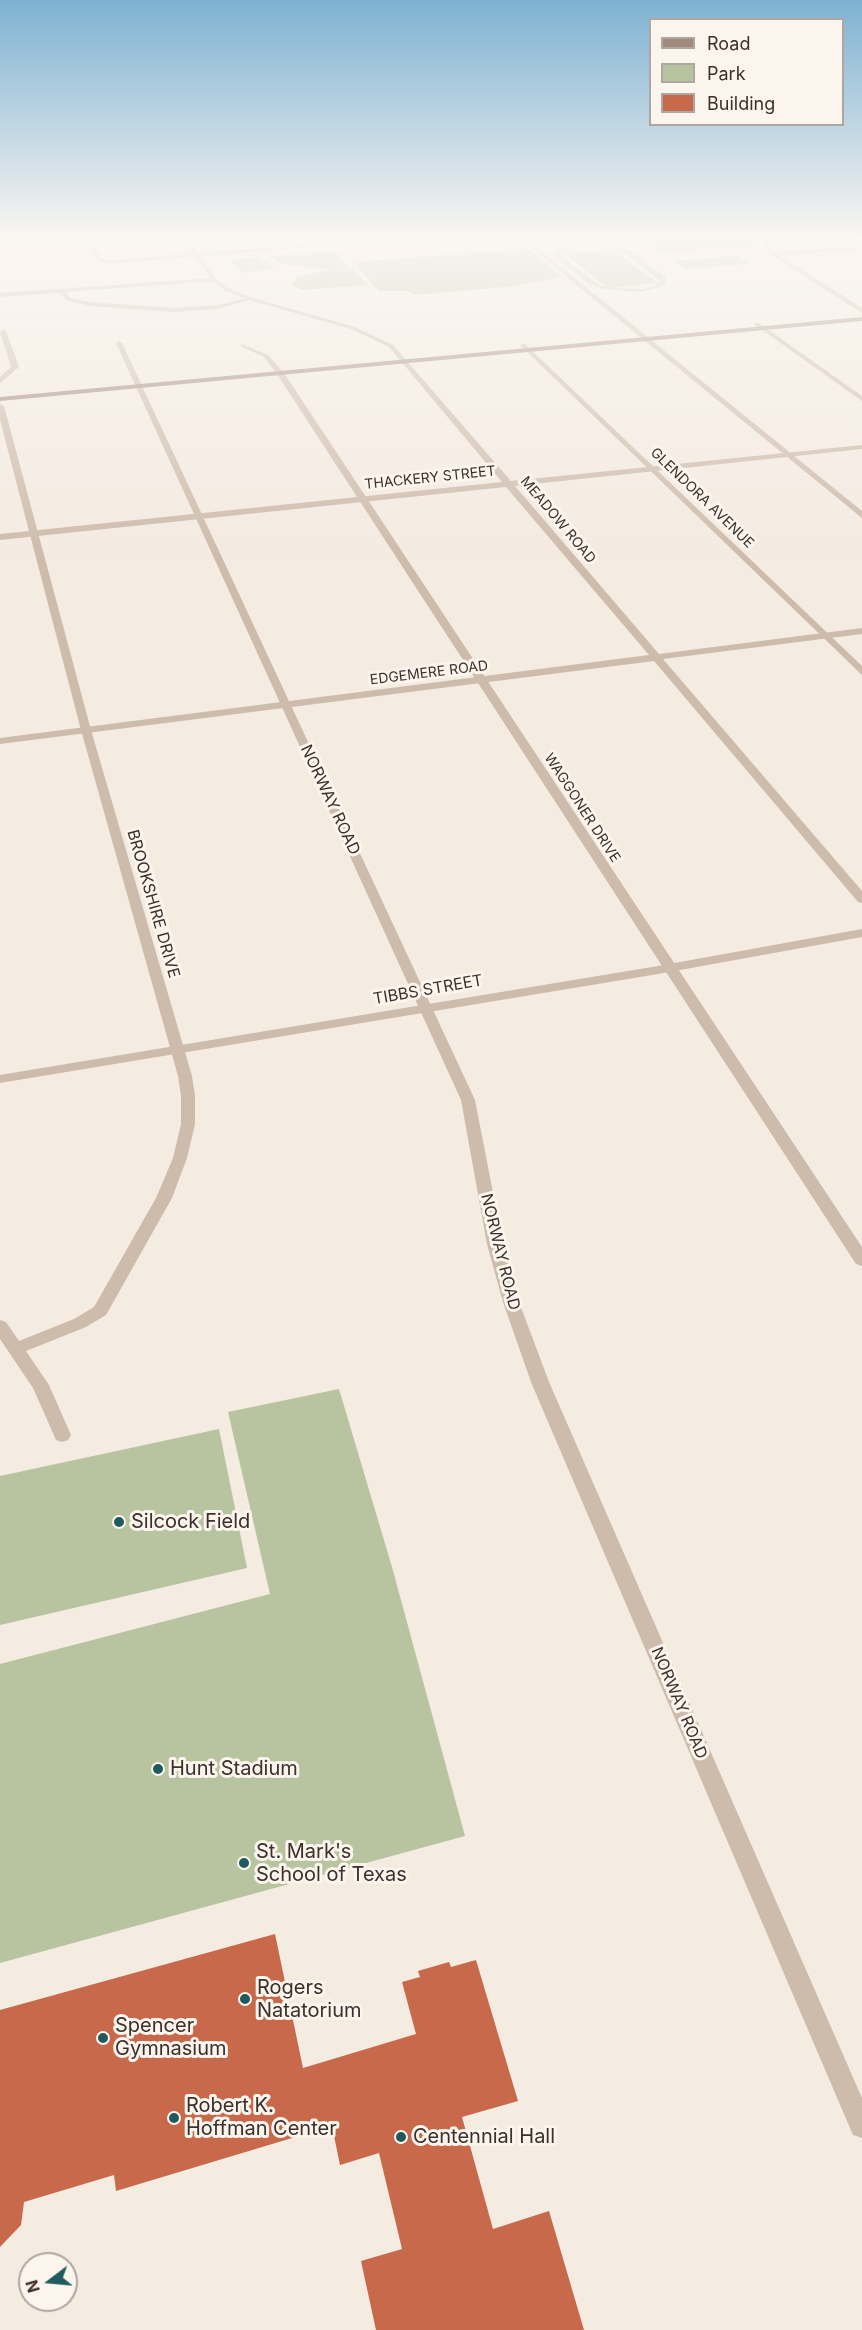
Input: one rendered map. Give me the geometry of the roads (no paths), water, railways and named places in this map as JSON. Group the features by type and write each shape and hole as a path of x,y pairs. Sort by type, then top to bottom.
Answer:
{"main road":[{"path":"0,393 138,383 564,344"},
{"path":"0,399 138,383"}],"street":[{"path":"0,381 15,367 7,344"},
{"name":"NORWAY ROAD","path":"120,344 468,1100 495,1244 511,1302 540,1382 862,2126"},
{"name":"MEADOW ROAD","path":"388,344 862,899"},
{"path":"652,344 862,515"},
{"path":"785,344 862,399"},
{"name":"WAGGONER DRIVE","path":"243,345 266,356 278,370 862,1260"},
{"name":"GLENDORA AVENUE","path":"525,347 862,672"},
{"name":"BROOKSHIRE DRIVE","path":"0,406 86,730 188,1096 188,1124 180,1158 164,1198 100,1311 80,1323 17,1348"},
{"name":"THACKERY STREET","path":"0,537 862,447"},
{"name":"EDGEMERE ROAD","path":"0,741 862,631"},
{"name":"TIBBS STREET","path":"0,1079 862,933"},
{"path":"0,1326 40,1385 62,1435"}],"place":[{"name":"Silcock Field","path":"119,1522"},
{"name":"Hunt Stadium","path":"158,1769"},
{"name":"St. Mark's School of Texas","path":"244,1863"},
{"name":"Rogers Natatorium","path":"245,1999"},
{"name":"Spencer Gymnasium","path":"103,2038"},
{"name":"Robert K. Hoffman Center","path":"174,2118"},
{"name":"Centennial Hall","path":"401,2137"}]}
